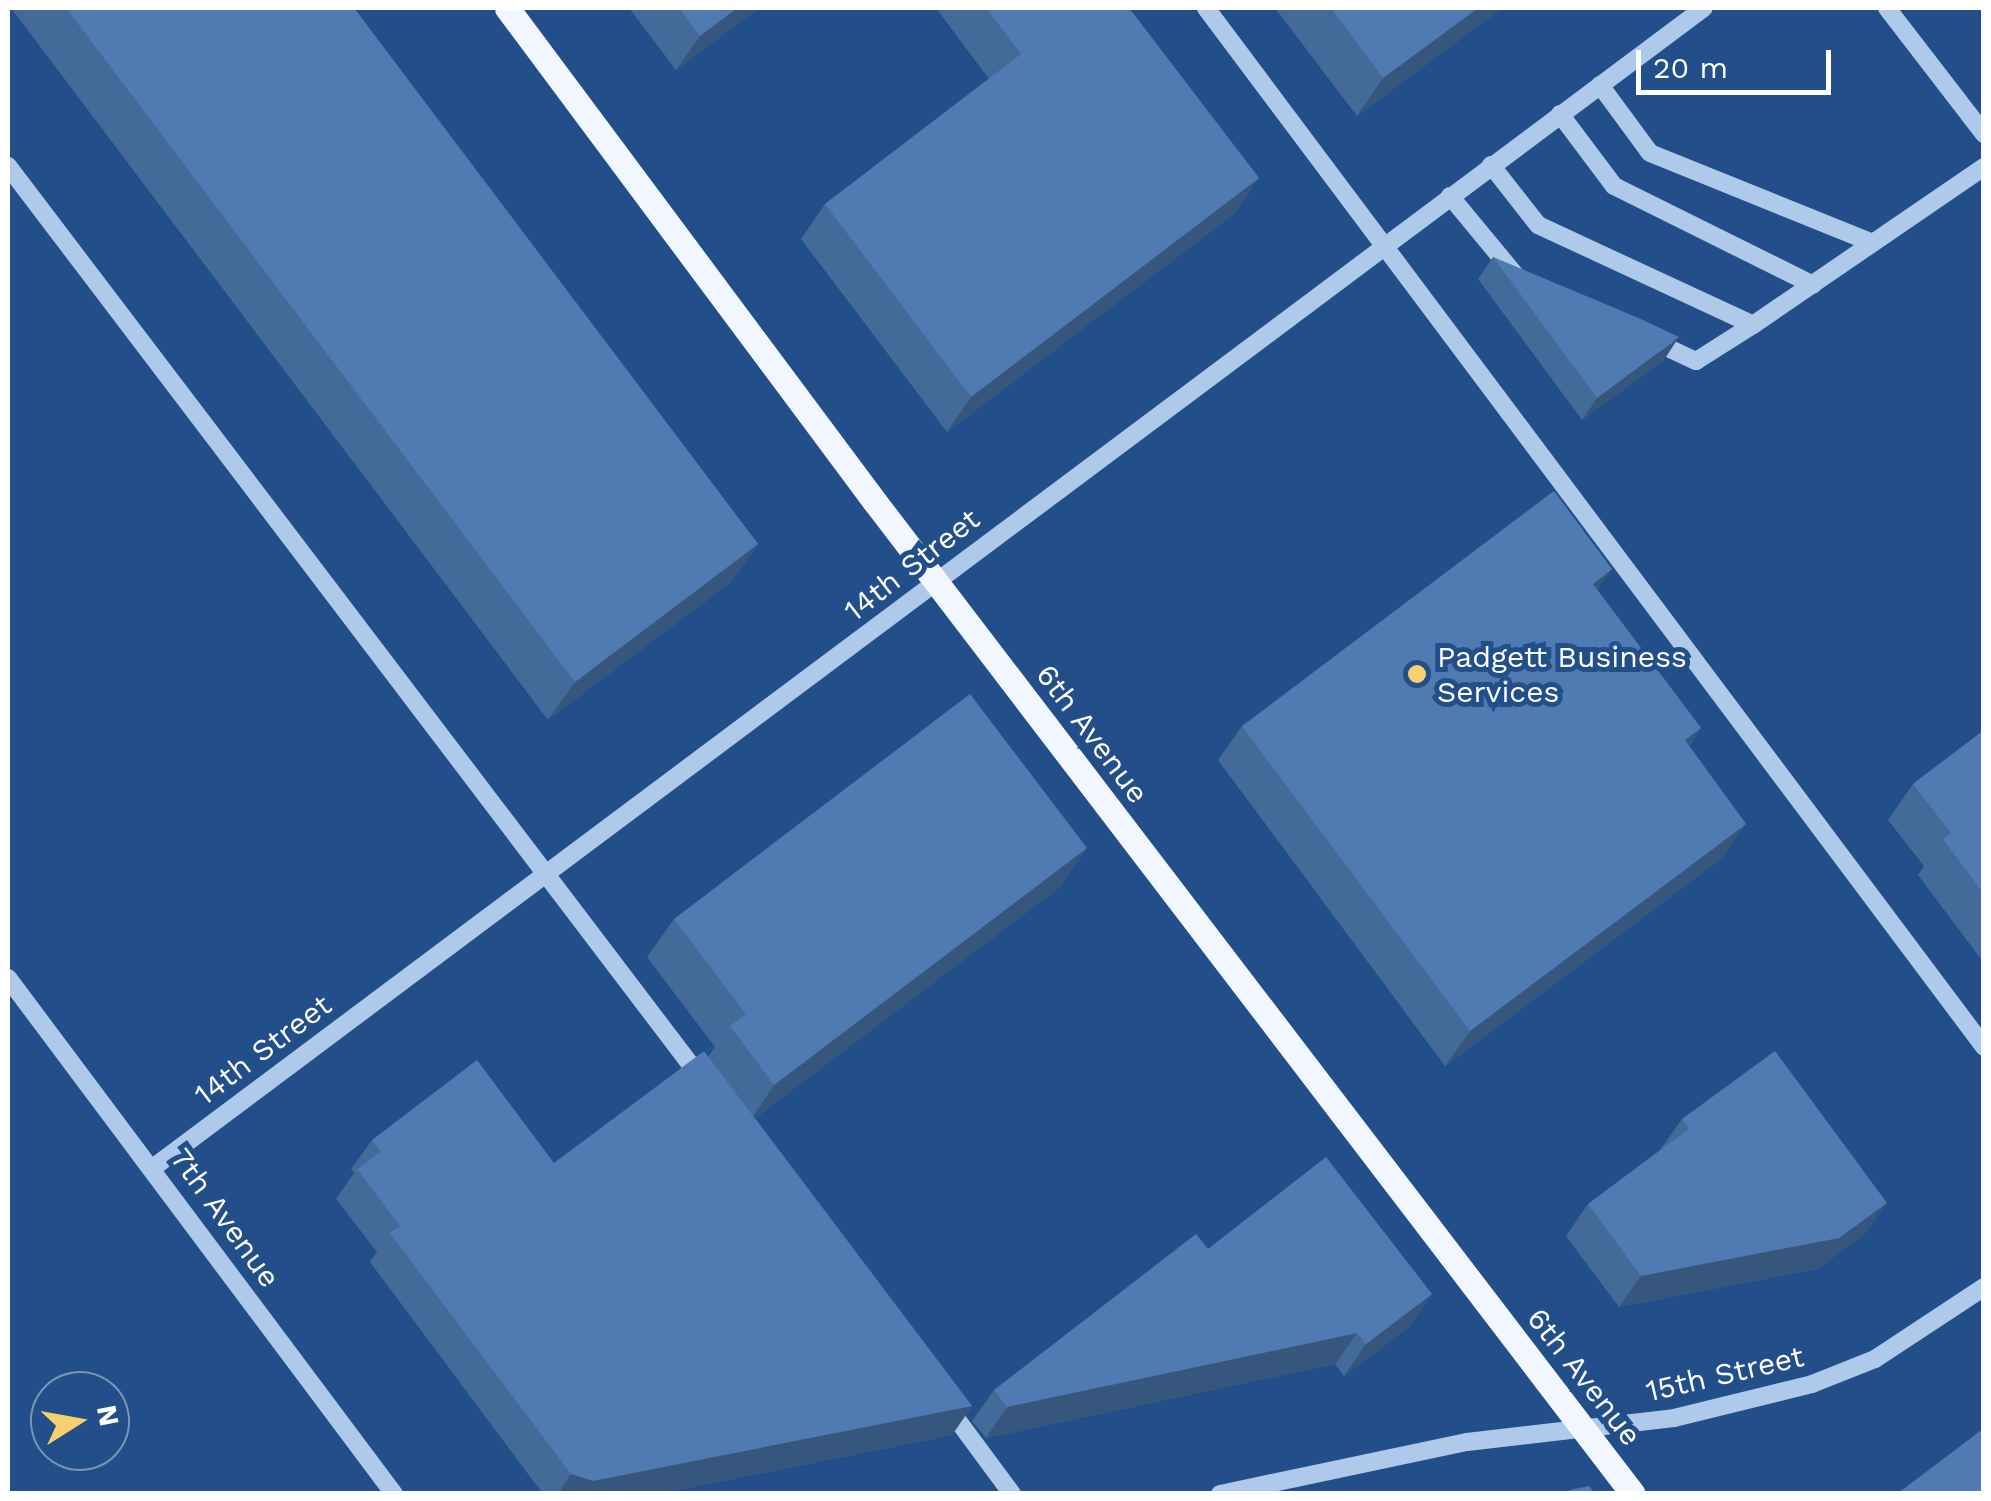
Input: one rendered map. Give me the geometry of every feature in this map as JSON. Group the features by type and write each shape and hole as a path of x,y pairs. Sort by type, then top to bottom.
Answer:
{"main road":[{"name":"6th Avenue","path":"507,8 934,580 1632,1494"}],"street":[{"path":"1206,8 1984,1047"},
{"name":"14th Street","path":"154,1167 545,870 1704,8"},
{"path":"1887,8 1984,134"},
{"path":"1600,85 1650,153 1873,244"},
{"path":"1560,114 1614,186 1813,285"},
{"path":"1491,165 1538,225 1754,324"},
{"path":"8,166 712,1092"},
{"path":"1628,329 1696,361 1984,167"},
{"path":"1450,196 1510,274 1544,289"},
{"name":"7th Avenue","path":"8,978 154,1167 394,1494"},
{"name":"15th Street","path":"1220,1494 1467,1442 1674,1418 1812,1384 1875,1359 1984,1287"},
{"path":"935,1390 1012,1494"}],"building":[{"path":"66,8 354,8 758,544 575,682"},
{"path":"679,8 737,8 700,36"},
{"path":"986,8 1129,8 1259,178 971,397 825,204 1021,54"},
{"path":"1331,8 1478,8 1383,78"},
{"path":"1493,257 1641,319 1679,337 1597,398"},
{"path":"1554,491 1612,569 1593,584 1701,728 1685,740 1746,824 1470,1031 1242,726"},
{"path":"970,694 1087,848 774,1085 730,1026 746,1014 674,919"},
{"path":"1984,730 1984,894 1943,839 1951,833 1913,784"},
{"path":"704,1051 972,1406 593,1481 571,1474 390,1233 400,1226 357,1169 381,1152 372,1140 477,1060 554,1163"},
{"path":"1775,1051 1887,1203 1839,1238 1641,1276 1588,1204 1689,1129 1682,1119"},
{"path":"1326,1157 1432,1294 1366,1344 1357,1333 1007,1407 994,1390 1196,1234 1208,1249"},
{"path":"1984,1428 1984,1494 1897,1494"},
{"path":"1589,1486 1595,1494 1551,1494"}],"place":[{"name":"Padgett Business Services","path":"1417,674"}]}
